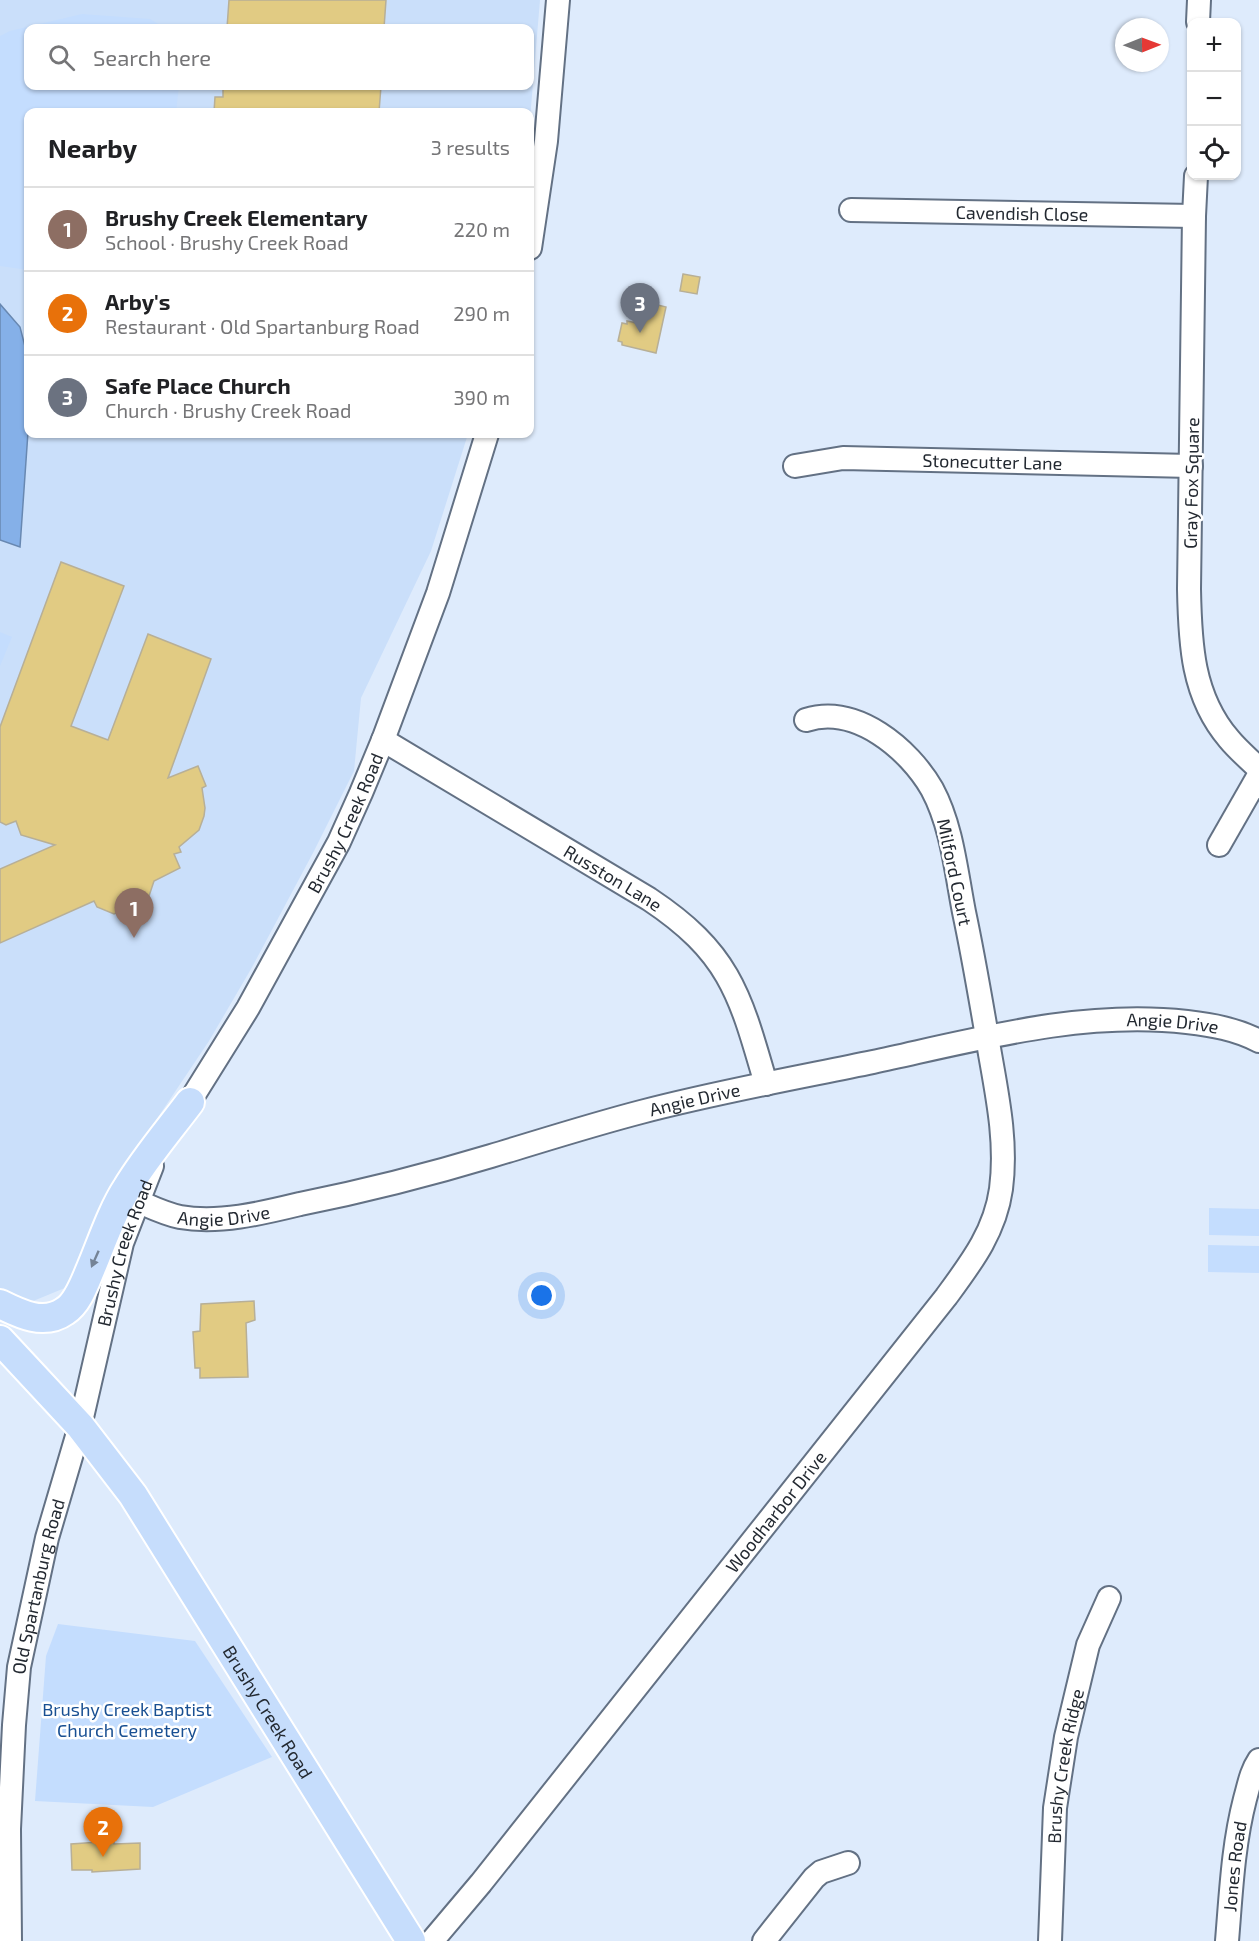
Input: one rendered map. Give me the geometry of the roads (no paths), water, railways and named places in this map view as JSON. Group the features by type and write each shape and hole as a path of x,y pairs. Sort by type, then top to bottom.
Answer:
{"main road":[{"path":"0,1304 23,1316 37,1318 54,1316 65,1311 74,1302 87,1278 126,1188 190,1102"},
{"path":"0,1340 80,1426"},
{"name":"Brushy Creek Road","path":"80,1426 133,1495 411,1941"}],"street":[{"path":"534,221 546,141 558,0"},
{"path":"1198,0 1198,18"},
{"name":"Gray Fox Square","path":"1196,180 1190,640 1195,671 1205,700 1224,733 1259,769"},
{"name":"Cavendish Close","path":"851,210 1194,216"},
{"name":"Brushy Creek Road","path":"80,1426 118,1260 137,1200 152,1165 248,1008 329,860 352,813 383,740 438,593 486,438"},
{"name":"Stonecutter Lane","path":"795,466 843,458 1191,466"},
{"name":"Milford Court","path":"807,720 843,719 859,723 883,735 906,754 932,789 946,822 987,1038"},
{"name":"Russton Lane","path":"383,740 649,899 686,926 714,955 736,989 766,1084"},
{"path":"1219,845 1259,775"},
{"name":"Angie Drive","path":"137,1200 161,1211 182,1217 236,1217 361,1191 444,1170 641,1112 987,1038 1088,1021 1168,1020 1203,1024 1233,1030 1259,1041"},
{"name":"Woodharbor Drive","path":"432,1941 599,1734 977,1255 996,1213 1003,1167 1001,1119 987,1038"},
{"name":"Old Spartanburg Road","path":"10,1941 9,1829 19,1667 47,1538 80,1426"},
{"name":"Brushy Creek Ridge","path":"1050,1941 1055,1808 1066,1737 1088,1645 1109,1599"},
{"name":"Jones Road","path":"1227,1941 1240,1820 1252,1775 1259,1760"},
{"path":"764,1941 820,1872 848,1863"}],"water":[{"path":"0,304 20,327 24,342 24,438 28,438 20,547 0,540"}],"place":[{"name":"Safe Place Church","path":"640,333"},
{"name":"Brushy Creek Elementary","path":"134,938"},
{"name":"Arby's","path":"103,1857"}],"park label":[{"name":"Brushy Creek Baptist Church Cemetery","path":"127,1719"}]}
